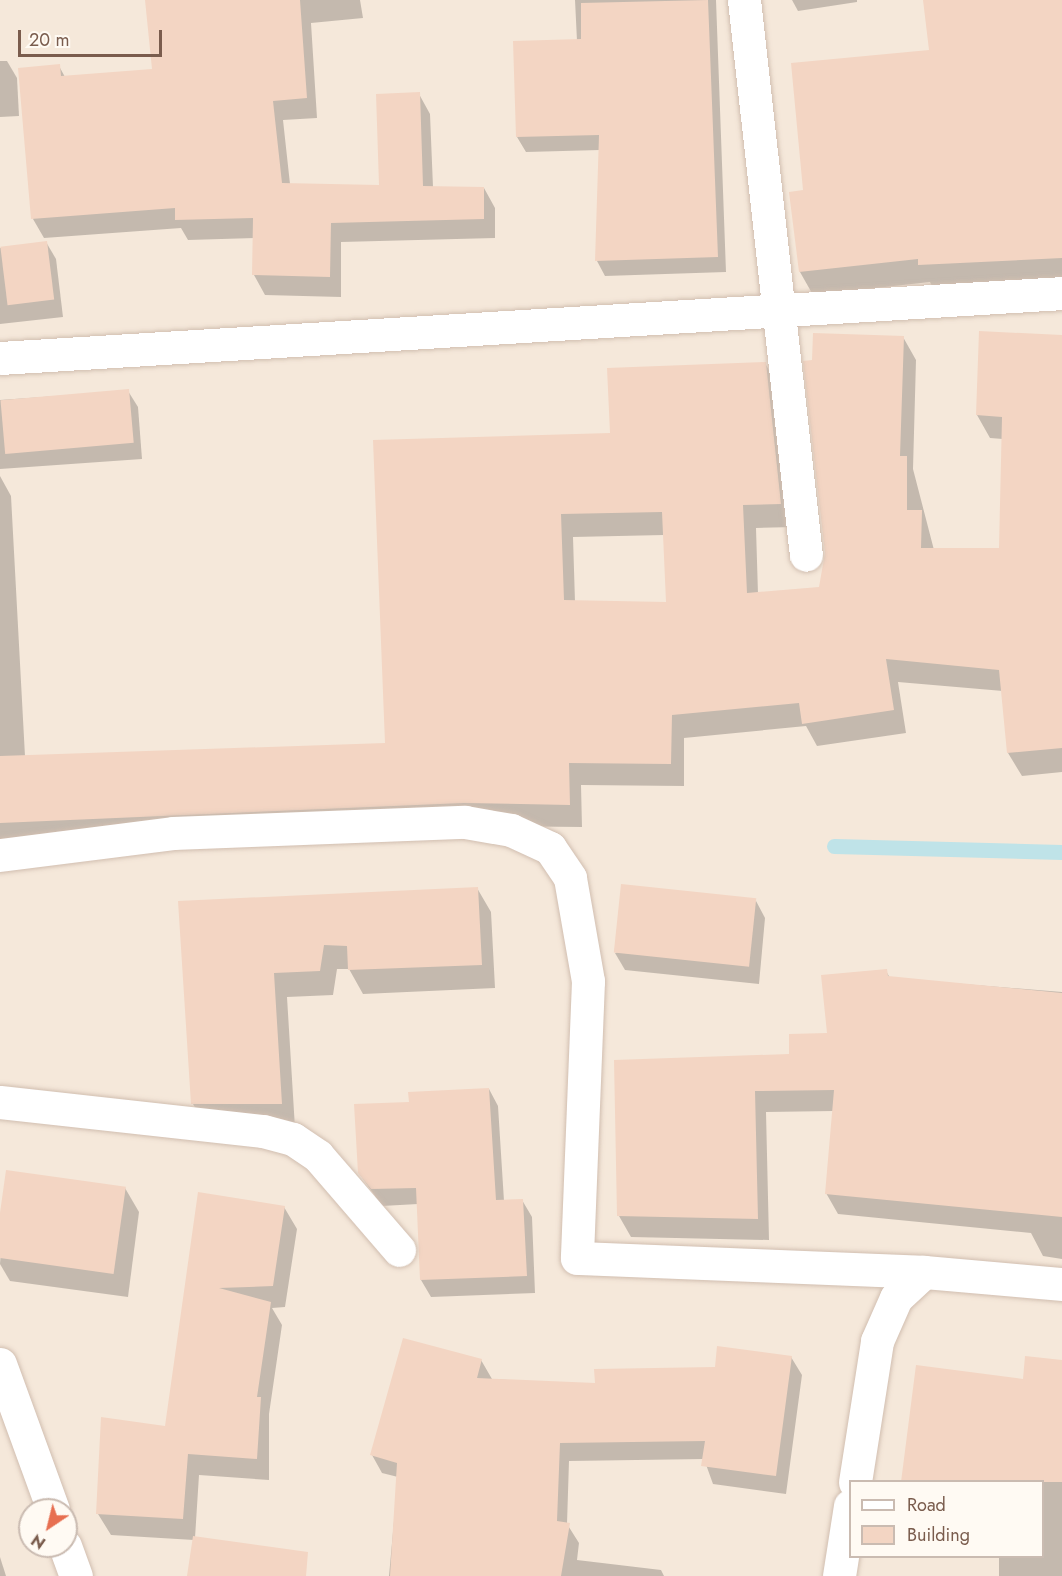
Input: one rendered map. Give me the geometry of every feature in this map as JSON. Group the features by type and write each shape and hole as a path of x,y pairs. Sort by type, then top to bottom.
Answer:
{"street":[{"path":"744,0 776,308 806,555"},
{"path":"0,358 776,308 1062,293"},
{"path":"0,855 173,833 465,822 511,830 550,848 570,878 588,981 577,1258 924,1272 1062,1284"},
{"path":"0,1102 263,1131 293,1139 318,1156 399,1250"},
{"path":"855,1480 877,1341 896,1298 924,1272"},
{"path":"0,1364 49,1498"},
{"path":"839,1576 849,1512"},
{"path":"69,1558 76,1576"}],"shaded area":[{"path":"0,0 1062,0 1062,1576 0,1576"}],"building":[{"path":"145,0 300,0 307,98 273,101 282,183 379,185 376,94 420,92 423,186 484,187 484,219 331,223 330,277 252,275 253,218 175,220 175,208 31,219 18,68 60,64 61,76 152,69"},
{"path":"708,0 718,257 595,261 599,135 516,137 513,41 581,39 581,3"},
{"path":"923,0 1062,0 1062,258 918,265 918,259 799,272 789,192 803,190 791,63 929,50"},
{"path":"47,241 54,300 8,305 0,247"},
{"path":"979,331 1062,335 1062,748 1007,753 999,670 886,659 894,710 802,724 799,703 672,715 671,764 569,763 570,805 464,803 0,823 0,756 385,743 373,440 610,433 607,368 766,362 781,504 743,505 747,593 819,587 825,553 803,361 812,360 813,333 904,336 900,456 907,456 907,510 922,510 921,548 999,548 1002,417 976,415","holes":["662,512 666,602 564,600 561,514"]},
{"path":"129,389 134,443 5,454 0,400"},
{"path":"621,884 756,898 749,967 614,953"},
{"path":"478,887 482,965 348,970 347,946 324,945 320,971 274,973 282,1104 191,1104 178,901"},
{"path":"887,969 888,976 1062,993 1062,1217 825,1194 834,1090 755,1091 758,1219 617,1216 614,1060 789,1054 789,1034 827,1033 821,975"},
{"path":"489,1088 496,1200 523,1199 527,1276 420,1280 416,1188 371,1189 358,1173 354,1104 409,1102 408,1092"},
{"path":"6,1170 126,1187 114,1274 0,1258 0,1213"},
{"path":"198,1192 285,1206 273,1286 219,1288 271,1302 257,1397 261,1397 257,1459 188,1454 183,1519 96,1514 101,1417 165,1426"},
{"path":"403,1338 482,1359 477,1378 595,1383 594,1369 715,1367 717,1346 792,1356 776,1476 701,1466 705,1441 560,1443 557,1521 570,1523 561,1576 390,1576 397,1463 370,1455"},
{"path":"1025,1356 1062,1360 1062,1482 901,1480 916,1365 1023,1379"},
{"path":"193,1536 308,1552 306,1576 187,1576"}],"waterway":[{"path":"834,846 1062,852"}]}
